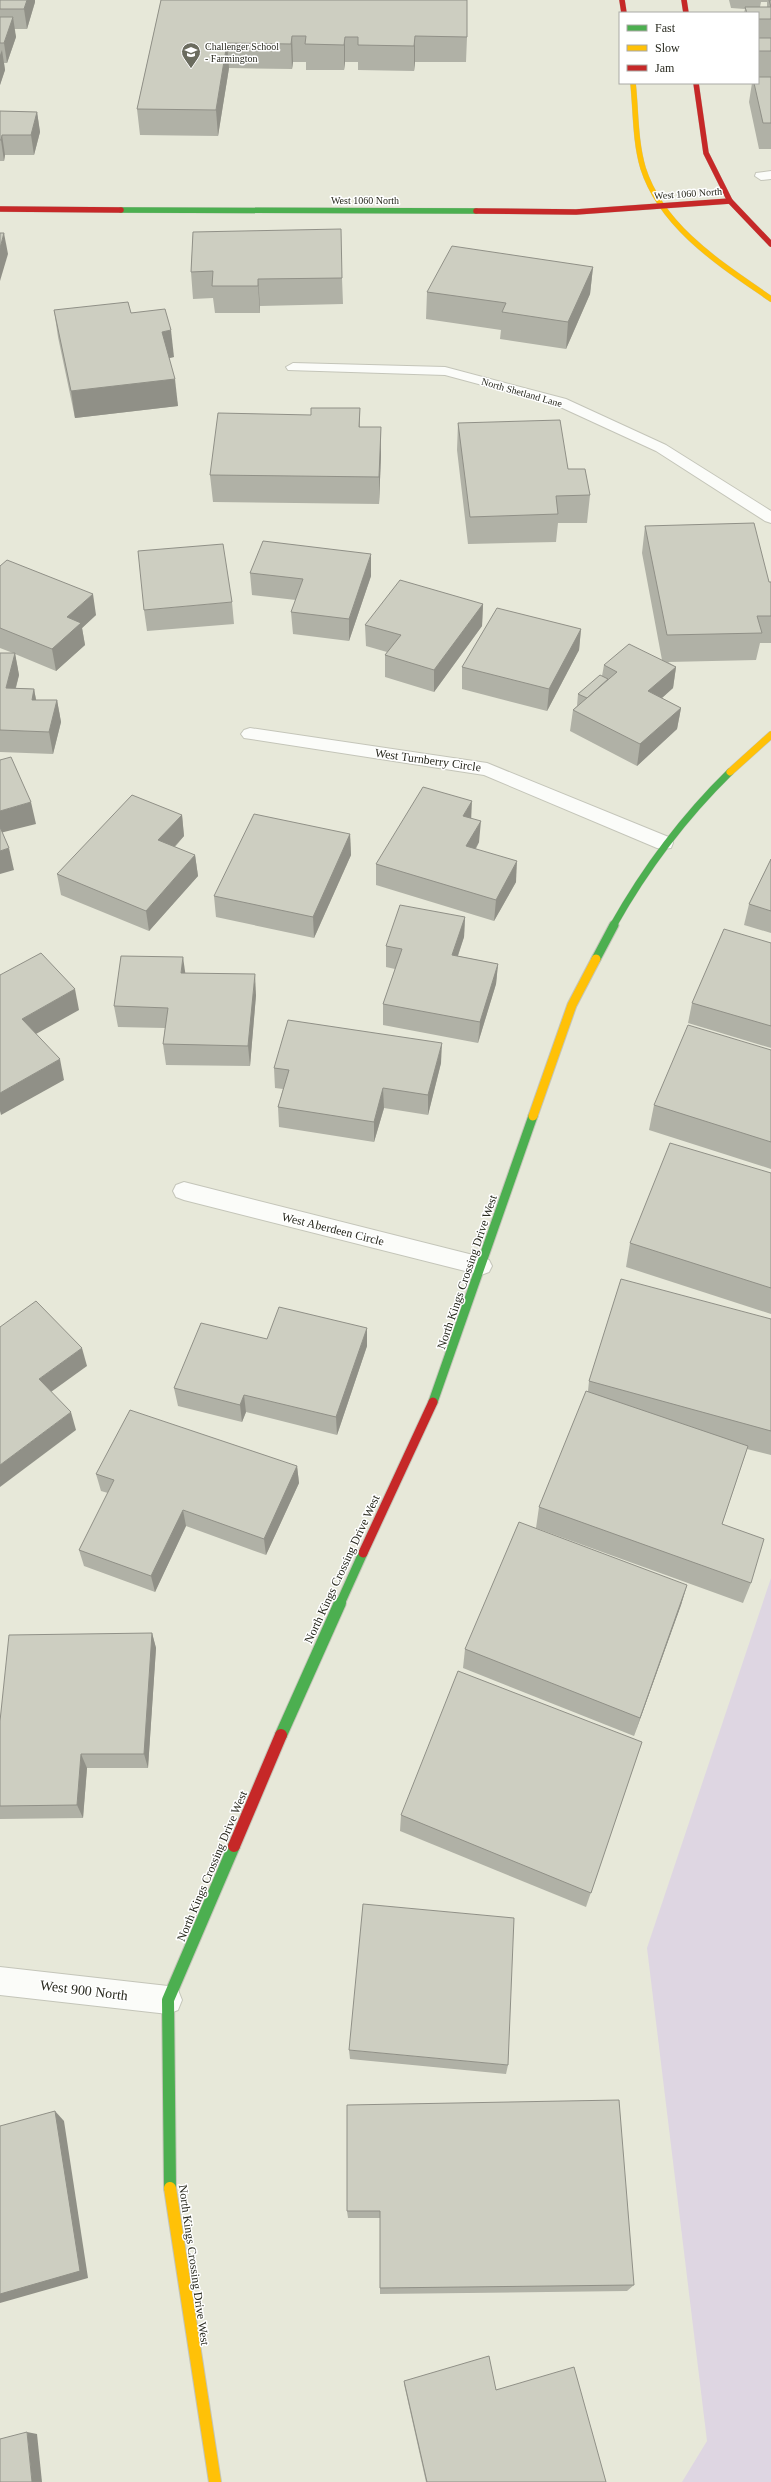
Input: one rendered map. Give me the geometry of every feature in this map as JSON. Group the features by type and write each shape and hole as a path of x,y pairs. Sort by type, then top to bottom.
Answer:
{"street":[{"path":"622,0 624,12"},
{"path":"684,0 686,12"},
{"path":"633,84 644,168 660,206 713,258 771,299"},
{"path":"696,84 706,154 730,201 771,244"},
{"name":"West 1060 North","path":"0,209 576,212 730,201"},
{"name":"North Shetland Lane","path":"293,367 445,371 561,402 661,448 771,518"},
{"name":"West Turnberry Circle","path":"250,734 486,769 664,843"},
{"name":"North Kings Crossing Drive West","path":"215,2482 170,2194 168,2000 312,1663 438,1390 572,1005 624,903 664,843 700,800 771,735"},
{"name":"West Aberdeen Circle","path":"184,1191 481,1266"},
{"name":"West 900 North","path":"0,1981 168,2000"}],"shaded area":[{"path":"771,1578 771,2482 682,2482 707,2441 647,1948"}],"building":[{"path":"0,0 27,0 24,9 0,9"},
{"name":"Challenger School - Farmington","path":"161,0 467,0 467,37 415,36 414,46 358,45 358,37 345,37 344,45 305,44 306,36 292,36 291,44 227,43 216,110 137,109"},
{"path":"745,7 771,7 771,19 759,19 759,12 747,12"},
{"path":"0,17 13,17 4,43 0,43"},
{"path":"759,38 771,38 771,51 759,51"},
{"path":"759,77 771,77 771,123 763,123 754,84 759,84"},
{"path":"0,111 37,112 31,135 2,135 0,140"},
{"path":"341,229 342,278 258,279 258,286 212,286 213,271 191,272 193,232"},
{"path":"0,233 4,233 0,248"},
{"path":"452,246 593,267 568,322 502,312 506,303 427,292"},
{"path":"128,302 131,313 165,309 171,330 162,332 175,379 71,391 54,310"},
{"path":"311,408 360,408 359,427 381,427 379,477 210,475 218,413 311,415"},
{"path":"560,420 568,469 585,469 590,495 556,496 558,514 470,517 458,423"},
{"path":"754,523 769,582 771,582 771,616 757,616 762,633 667,635 645,526"},
{"path":"263,541 371,554 349,619 291,612 303,579 250,573"},
{"path":"223,544 232,602 144,610 138,551"},
{"path":"7,560 93,594 67,617 81,623 52,649 0,628 0,566"},
{"path":"400,580 483,604 434,670 385,655 401,635 365,625"},
{"path":"497,608 581,629 549,689 462,667"},
{"path":"629,644 676,667 648,691 681,708 640,744 573,710 617,672 604,665"},
{"path":"0,653 15,653 6,688 34,689 32,700 57,700 49,732 0,730"},
{"path":"600,675 608,679 587,698 578,694"},
{"path":"11,757 31,802 0,811 0,760"},
{"path":"423,787 472,801 463,816 481,821 466,846 517,861 496,900 376,864"},
{"path":"132,795 182,815 158,840 195,855 146,911 57,874"},
{"path":"254,814 350,834 313,917 214,896"},
{"path":"0,827 9,848 0,851"},
{"path":"771,859 771,911 749,904"},
{"path":"400,905 465,917 452,955 498,964 480,1022 383,1004 402,949 386,946"},
{"path":"724,929 771,943 771,1026 692,1003"},
{"path":"41,953 75,989 22,1019 60,1059 0,1093 0,975"},
{"path":"121,956 183,957 181,973 255,974 248,1046 163,1044 168,1008 114,1006"},
{"path":"288,1020 442,1043 428,1095 383,1088 374,1122 278,1107 289,1070 274,1068"},
{"path":"688,1025 771,1050 771,1142 654,1105"},
{"path":"670,1143 771,1173 771,1288 630,1243"},
{"path":"621,1279 771,1319 771,1431 589,1381"},
{"path":"36,1301 82,1348 39,1379 71,1412 0,1465 0,1327"},
{"path":"279,1307 367,1328 336,1417 244,1395 240,1405 174,1388 201,1323 267,1339"},
{"path":"586,1391 748,1446 722,1524 764,1539 751,1583 539,1507"},
{"path":"130,1410 297,1466 264,1539 183,1510 151,1576 79,1550 114,1480 96,1474"},
{"path":"519,1522 687,1585 640,1718 465,1649"},
{"path":"152,1633 144,1754 81,1754 77,1805 0,1806 0,1721 9,1635"},
{"path":"458,1671 642,1742 591,1893 401,1815"},
{"path":"363,1904 514,1918 508,2065 349,2050"},
{"path":"619,2100 634,2285 380,2288 380,2211 347,2211 347,2105"},
{"path":"55,2111 80,2271 0,2294 0,2126"},
{"path":"489,2356 496,2390 574,2367 606,2482 427,2482 404,2381"},
{"path":"27,2432 32,2482 0,2482 0,2439"}],"traffic: fast":[{"path":"121,210 476,211"},
{"path":"596,959 624,907 654,859 689,814 730,772"},
{"path":"433,1402 533,1116"},
{"path":"281,1735 363,1553"},
{"path":"170,2188 168,2000 234,1846"}],"traffic: slow":[{"path":"633,84 638,138 643,168 651,189 663,208 678,226 696,243 734,273 771,299"},
{"path":"730,772 771,735"},
{"path":"533,1116 572,1005 596,959"},
{"path":"170,2188 215,2482"}],"traffic: jam":[{"path":"622,0 624,12"},
{"path":"684,0 686,12"},
{"path":"696,84 706,153 730,201 771,244"},
{"path":"476,211 576,212 730,201"},
{"path":"0,209 121,210"},
{"path":"363,1553 433,1402"},
{"path":"234,1846 281,1735"}],"place":[{"name":"Challenger School - Farmington","path":"191,69"}]}
